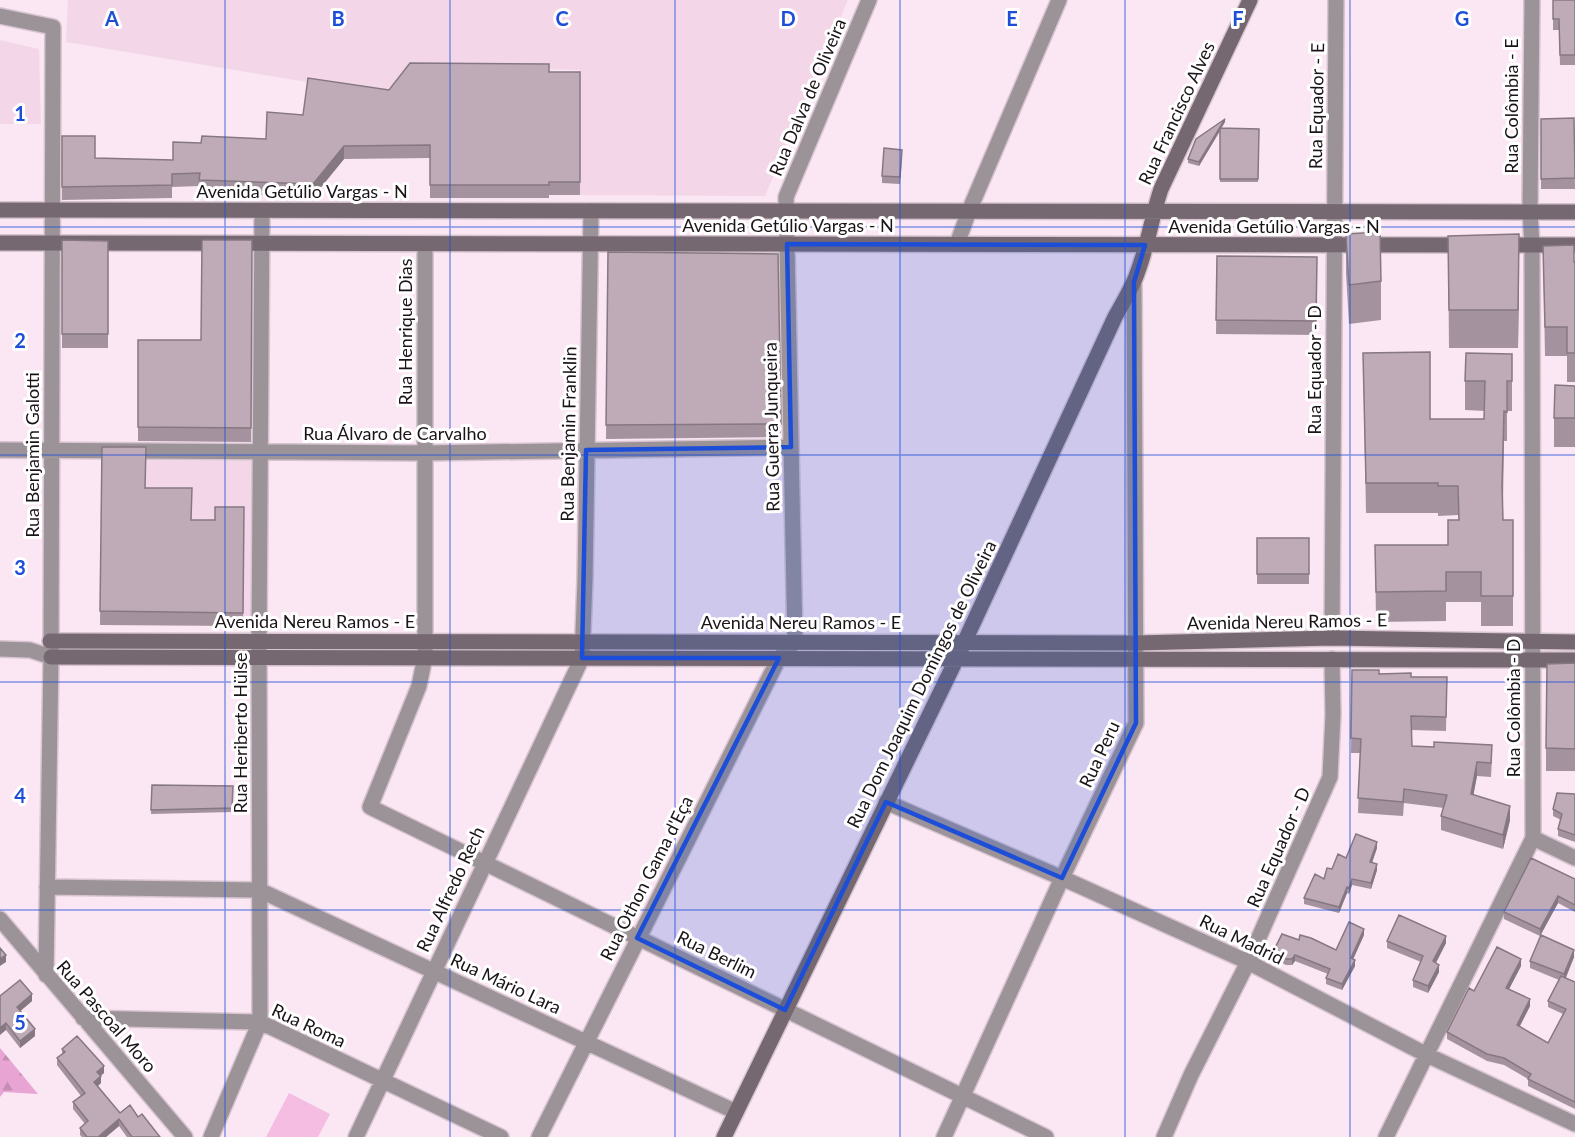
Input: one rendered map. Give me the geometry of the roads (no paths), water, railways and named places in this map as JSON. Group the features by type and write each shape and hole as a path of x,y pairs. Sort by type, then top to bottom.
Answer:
{"street":[{"name":"Rua Dalva de Oliveira","path":"786,211 786,197 869,0"},
{"path":"957,244 1059,0"},
{"name":"Rua Francisco Alves","path":"1145,245 1161,189 1250,0"},
{"name":"Rua Equador - E","path":"1335,246 1336,0"},
{"name":"Rua Colômbia - E","path":"1532,0 1530,212 1532,245"},
{"name":"Rua Benjamin Galotti","path":"0,16 53,27 51,657 46,975"},
{"name":"Avenida Getúlio Vargas - N","path":"0,210 1575,212"},
{"name":"Rua Heriberto Hülse","path":"211,1137 260,1022 259,640 262,211"},
{"name":"Rua Benjamin Franklin","path":"582,658 591,211"},
{"name":"Rua Guerra Junqueira","path":"786,211 795,642"},
{"name":"Avenida Getúlio Vargas - N","path":"0,243 1575,245"},
{"name":"Rua Henrique Dias","path":"370,807 419,686 425,657 425,244"},
{"name":"Rua Dom Joaquim Domingos de Oliveira","path":"724,1137 957,658 1115,317 1134,282 1145,245"},
{"name":"Rua Colômbia - D","path":"1386,1137 1533,837 1532,245"},
{"name":"Rua Equador - D","path":"1332,638 1335,246"},
{"name":"Rua Peru","path":"944,1137 1062,878 1136,723 1134,282"},
{"name":"Rua Álvaro de Carvalho","path":"0,450 425,453 791,447"},
{"name":"Avenida Nereu Ramos - E","path":"30,650 50,640 1137,643 1332,638 1575,642"},
{"path":"154,640 154,657"},
{"path":"343,657 344,641"},
{"name":"Rua Othon Gama d'Eça","path":"539,1137 779,658 795,642"},
{"path":"866,658 867,642"},
{"name":"Avenida Nereu Ramos - E","path":"0,649 30,650 51,657 1575,660"},
{"name":"Rua Alfredo Rech","path":"356,1137 582,658"},
{"name":"Rua Equador - D","path":"1164,1137 1191,1075 1248,962 1330,777 1333,725 1332,659"},
{"name":"Rua Madrid","path":"886,802 1248,962 1427,1054 1575,1124"},
{"name":"Rua Berlim","path":"370,807 1046,1137"},
{"path":"1533,837 1575,858"},
{"path":"47,887 259,890"},
{"name":"Rua Mário Lara","path":"259,890 736,1112"},
{"name":"Rua Pascoal Moro","path":"0,919 185,1137"},
{"name":"Rua Roma","path":"83,1018 260,1022 501,1137"}]}
